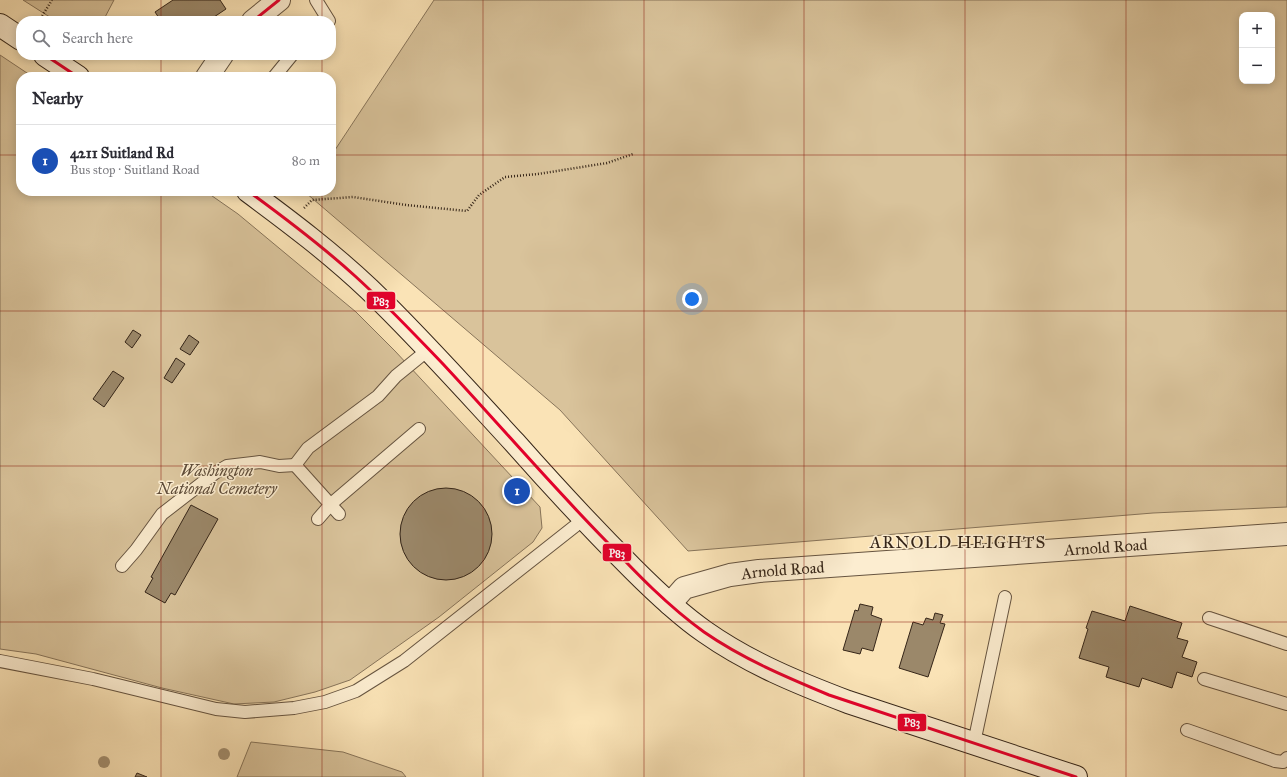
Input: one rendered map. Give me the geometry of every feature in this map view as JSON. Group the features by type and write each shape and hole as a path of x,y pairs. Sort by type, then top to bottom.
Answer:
{"main road":[{"path":"259,16 279,0"},
{"path":"0,25 16,36"},
{"path":"52,60 70,72"},
{"path":"210,72 219,60"},
{"path":"255,196 341,264 370,290 428,350 584,519 670,604 703,632 732,651 767,669 848,702 1076,777"},
{"name":"Arnold Road","path":"670,604 684,588 724,577 759,571 1287,534"}],"lane":[{"path":"316,0 326,16"},
{"path":"278,72 288,60"},
{"path":"122,566 136,550 162,514 215,473 227,466 260,462 279,466 295,465 308,448 378,396 396,376 428,350"},
{"path":"318,519 331,504 419,429"},
{"path":"295,465 339,514"},
{"path":"0,661 93,679 216,709 230,711 245,712 294,708 325,702 356,691 404,661 584,519"},
{"path":"974,743 1005,597"},
{"path":"1209,618 1287,644"},
{"path":"1204,679 1287,704"},
{"path":"1187,730 1275,761 1282,762 1287,758"}],"path":[{"path":"42,16 52,0"},
{"path":"289,222 312,200 353,196 406,205 467,211 479,195 505,176 538,174 607,163 633,154"}],"green space":[{"path":"23,0 114,0 106,16 48,16"},
{"path":"434,0 1287,0 1287,507 1153,513 688,551 560,410 310,196 336,196 336,148"},
{"name":"Washington National Cemetery","path":"0,55 26,72 16,72 16,196 212,196 238,214 356,312 395,351 540,507 542,528 533,542 439,617 350,680 315,692 274,702 234,704 162,688 36,654 0,649"},
{"path":"251,742 343,752 402,772 406,777 237,777"}],"building":[{"path":"173,0 220,0 226,9 216,16 158,16 155,12"},
{"path":"133,330 141,335 132,348 125,342"},
{"path":"189,335 199,342 190,355 180,349"},
{"path":"176,358 185,364 172,383 164,378"},
{"path":"113,371 124,378 104,407 93,399"},
{"path":"446,488 455,489 472,496 484,508 491,525 491,543 484,560 472,572 455,579 446,580 437,579 420,572 408,560 401,543 400,534 401,525 408,508 420,496 437,489"},
{"path":"191,505 218,519 175,595 171,593 165,603 145,592 153,578 151,577"},
{"path":"860,604 873,607 871,615 882,619 873,651 862,648 860,654 843,650 855,610 858,611"},
{"path":"1130,606 1182,623 1177,638 1188,641 1182,657 1197,662 1192,677 1177,672 1172,688 1142,678 1139,687 1106,677 1109,667 1079,658 1088,629 1086,628 1092,611 1125,621"},
{"path":"935,613 943,615 940,623 945,624 928,677 899,668 913,622 923,625 926,618 933,620"},
{"path":"137,773 147,777 135,777"}],"transit line":[{"name":"P83","path":"259,16 279,0"},
{"name":"P83","path":"52,60 70,72"},
{"name":"P83","path":"255,196 316,243 378,297 443,364 565,498 630,566 665,601 704,632 749,659 829,695 1076,777"}],"place":[{"name":"4211 Suitland Rd","path":"517,491"}],"district":[{"name":"ARNOLD HEIGHTS","path":"958,542"}]}
